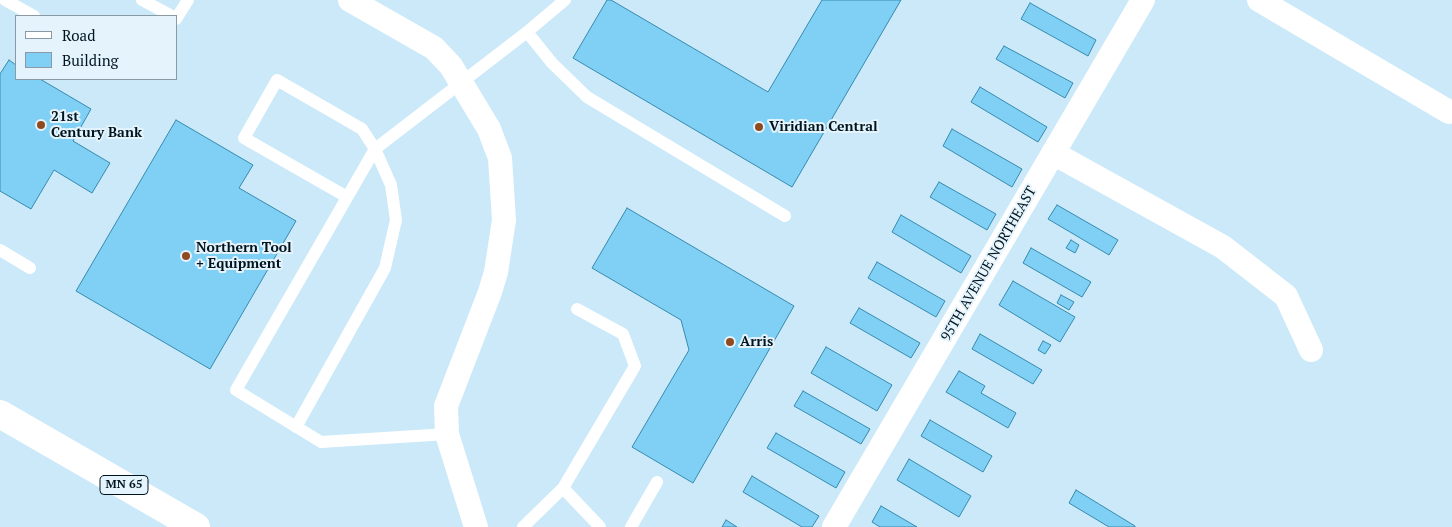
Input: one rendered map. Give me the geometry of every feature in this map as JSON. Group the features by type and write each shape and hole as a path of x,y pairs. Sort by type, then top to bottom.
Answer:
{"highway":[{"name":"MN 65","path":"0,414 196,527"}],"street":[{"path":"350,0 434,48 452,66 489,129 500,158 504,220 490,292 446,406 447,434 476,527"},
{"name":"95TH AVENUE NORTHEAST","path":"834,527 1143,0"},
{"path":"1259,0 1449,112"},
{"path":"1054,153 1223,247 1286,296 1312,350"}],"lane":[{"path":"5,0 32,15"},
{"path":"142,0 170,15"},
{"path":"178,16 188,0"},
{"path":"447,434 321,442 236,390 375,148 561,6 565,0"},
{"path":"527,32 552,63 587,97 785,216"},
{"path":"296,427 384,268 396,220 392,185 375,148 362,129 277,80 244,138 347,197"},
{"path":"0,250 30,268"},
{"path":"523,527 564,488 634,366 623,334 577,309"},
{"path":"631,527 657,482"},
{"path":"564,488 600,527"}],"building":[{"name":"Viridian Central","path":"607,0 611,0 768,92 822,0 901,0 792,187 573,58"},
{"path":"1030,3 1096,40 1088,56 1021,19"},
{"path":"1004,46 1073,83 1065,98 996,59"},
{"name":"21st Century Bank","path":"9,60 15,64 15,80 42,80 91,109 73,141 110,163 92,193 54,170 31,209 0,191 0,74"},
{"path":"980,87 1047,127 1038,142 971,102"},
{"name":"Northern Tool + Equipment","path":"176,120 253,165 239,188 296,221 210,369 76,291"},
{"path":"952,129 1022,169 1012,187 943,146"},
{"path":"939,182 996,214 987,230 930,197"},
{"path":"1057,205 1118,240 1109,255 1048,219"},
{"name":"Arris","path":"627,208 794,306 693,483 632,447 689,350 681,320 592,268"},
{"path":"901,215 971,256 961,273 892,232"},
{"path":"1071,240 1079,245 1075,253 1066,248"},
{"path":"1031,248 1091,282 1082,297 1023,263"},
{"path":"877,262 945,301 936,317 868,278"},
{"path":"1013,281 1075,317 1060,342 999,305"},
{"path":"1061,295 1074,302 1069,310 1057,303"},
{"path":"859,308 920,343 911,358 850,323"},
{"path":"980,334 1042,370 1033,384 972,349"},
{"path":"1043,341 1051,345 1045,354 1038,350"},
{"path":"826,347 892,385 877,411 811,373"},
{"path":"959,371 985,386 981,393 1016,413 1008,428 946,392"},
{"path":"803,391 870,429 861,444 794,406"},
{"path":"930,420 992,456 983,472 921,436"},
{"path":"776,433 845,472 836,488 767,448"},
{"path":"909,459 971,496 959,517 897,480"},
{"path":"752,476 819,516 812,527 802,527 743,492"},
{"path":"1076,490 1135,527 1109,527 1069,503"},
{"path":"881,506 917,527 880,527 872,522"},
{"path":"726,520 737,527 722,527"}],"place":[{"name":"21st Century Bank","path":"41,125"},
{"name":"Viridian Central","path":"759,127"},
{"name":"Northern Tool + Equipment","path":"186,256"},
{"name":"Arris","path":"730,342"}]}
